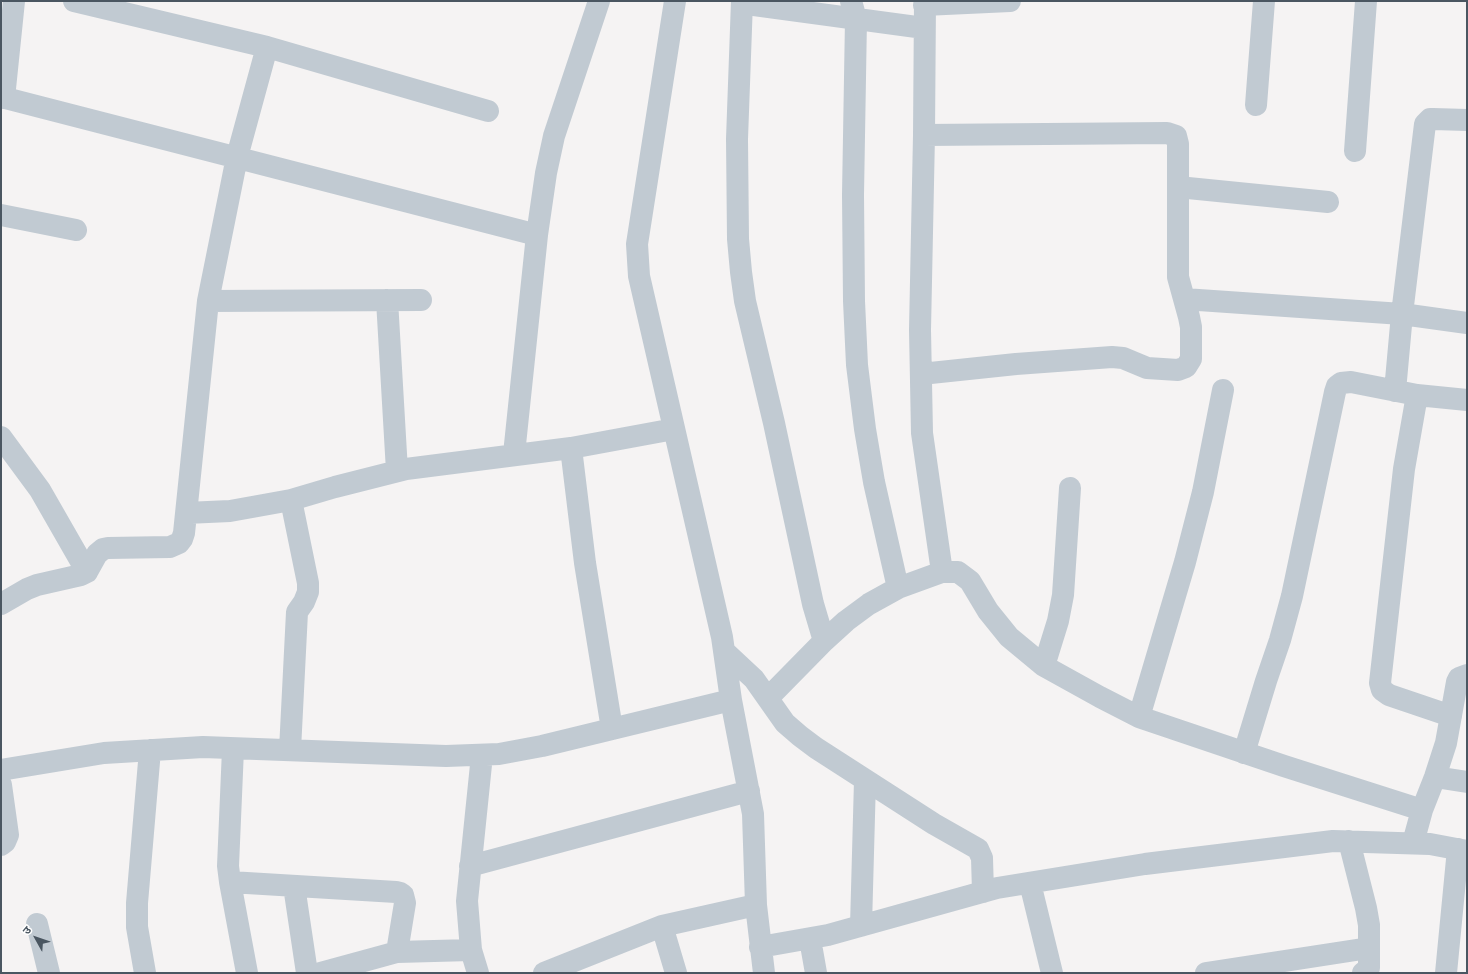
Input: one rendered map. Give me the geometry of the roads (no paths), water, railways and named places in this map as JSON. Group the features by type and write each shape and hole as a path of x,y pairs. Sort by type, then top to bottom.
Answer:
{"street":[{"path":"14,1 3,97 538,235"},
{"path":"74,1 267,47 488,111"},
{"path":"514,454 546,173 554,136 599,1"},
{"path":"675,1 637,244 639,276 724,651 731,700 753,814 756,905 764,973"},
{"path":"824,642 813,604 774,423 745,301 740,272 738,238 737,139 742,1 754,5 853,10 924,28"},
{"path":"942,572 922,433 920,322 925,3 1010,1"},
{"path":"1256,105 1264,1"},
{"path":"1355,151 1366,1"},
{"path":"853,10 854,301 857,366 865,429 874,482 898,588"},
{"path":"1,604 37,585 75,578 87,572 97,554 103,549 170,547 179,543 184,533 208,301 237,157 267,47"},
{"path":"1394,391 1425,124 1430,119 1467,120"},
{"path":"921,374 1016,364 1112,357 1122,358 1147,368 1182,370 1189,364 1191,359 1191,327 1178,277 1178,140 1176,136 1167,133 924,135"},
{"path":"1178,187 1328,202"},
{"path":"1,215 76,230"},
{"path":"1184,299 1402,314 1467,323"},
{"path":"387,300 397,471"},
{"path":"208,301 421,300"},
{"path":"1244,753 1280,640 1292,596 1335,392 1341,383 1345,382 1417,395 1467,400"},
{"path":"1139,717 1185,562 1203,492 1223,390"},
{"path":"1417,395 1404,469 1380,683 1382,690 1389,695 1451,716"},
{"path":"186,513 230,511 291,500 397,471 514,454 571,448 674,429"},
{"path":"1,437 40,490 87,572"},
{"path":"571,448 585,563 612,729"},
{"path":"1044,666 1058,621 1063,595 1070,488"},
{"path":"290,750 297,612 304,602 308,592 308,582 291,500"},
{"path":"768,698 846,621 869,604 898,588 942,572 958,572 967,578 976,589 988,611 1009,637 1044,666 1100,698 1139,717 1244,753 1422,810"},
{"path":"724,651 754,679 786,722 800,736 816,748 934,824 978,849 982,858 983,892"},
{"path":"1413,843 1422,810 1446,743 1457,682 1459,678 1467,675"},
{"path":"1,770 104,753 203,747 446,756 499,754 542,746 731,700"},
{"path":"233,749 228,866 247,973"},
{"path":"145,973 138,928 137,904 150,750"},
{"path":"478,973 470,950 467,901 482,755"},
{"path":"1435,777 1467,782"},
{"path":"862,926 865,780"},
{"path":"1,786 8,835 5,842 1,845"},
{"path":"470,866 749,791"},
{"path":"760,947 828,935 997,888 1145,864 1333,841 1413,843 1430,844 1462,850 1446,973"},
{"path":"1349,841 1369,925 1369,968 1363,973"},
{"path":"230,882 400,893 403,895 405,903 397,952"},
{"path":"1030,883 1052,973"},
{"path":"294,886 308,973"},
{"path":"544,973 662,926 756,905"},
{"path":"37,924 49,973"},
{"path":"662,926 676,973"},
{"path":"810,939 816,973"},
{"path":"1206,973 1369,948"},
{"path":"320,973 397,952 470,950"}]}
